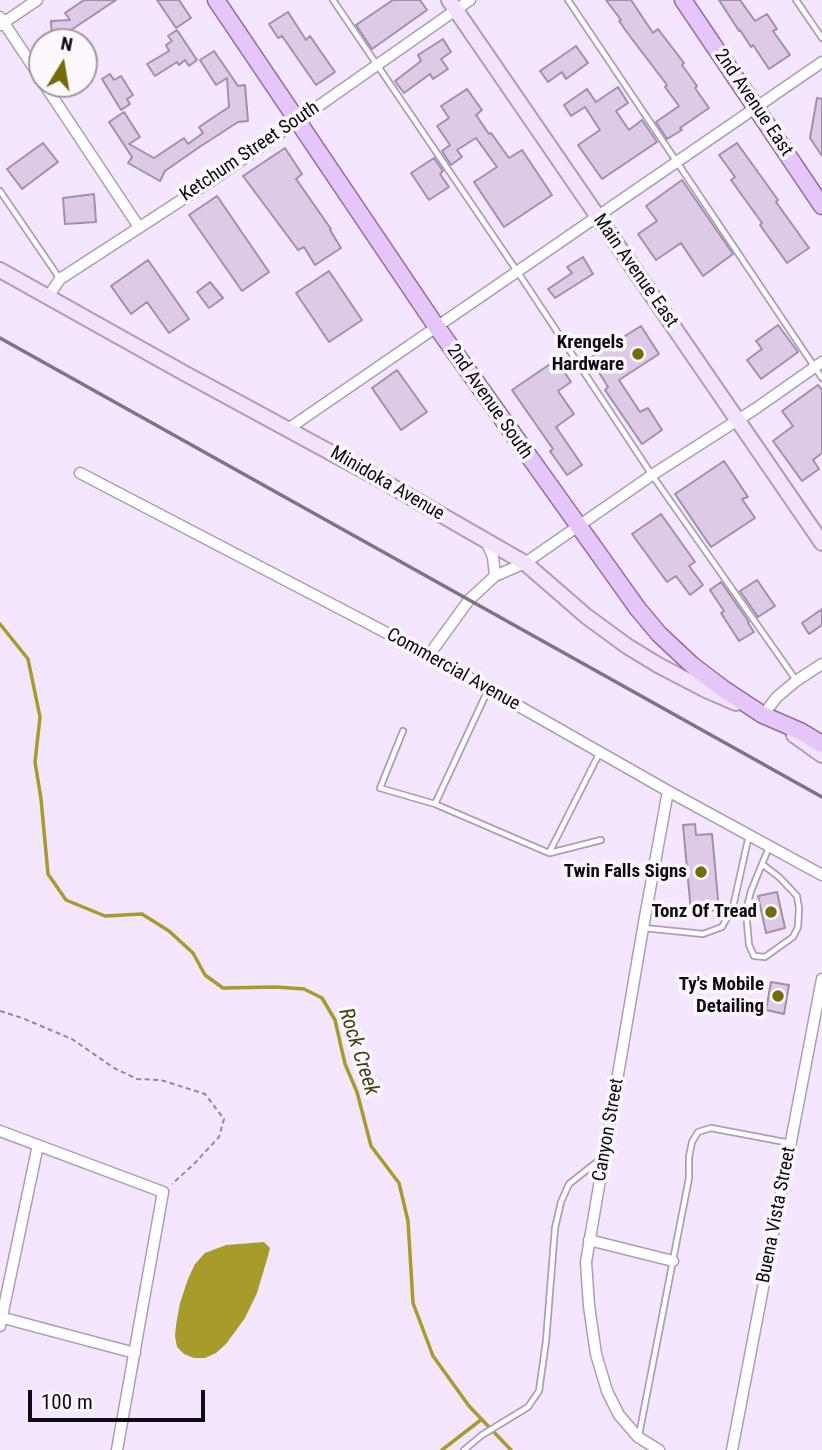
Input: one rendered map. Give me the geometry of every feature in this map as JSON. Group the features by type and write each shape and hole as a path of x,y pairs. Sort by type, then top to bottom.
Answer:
{"main road":[{"name":"2nd Avenue South","path":"216,0 436,326 638,609 659,634 692,665 768,718 822,741"},
{"name":"2nd Avenue East","path":"683,0 822,206"}],"street":[{"path":"28,60 1,21 37,0"},
{"name":"Ketchum Street South","path":"48,297 60,279 377,66 452,5 470,0"},
{"name":"Main Avenue East","path":"452,5 822,543"},
{"path":"288,429 822,62"},
{"path":"54,98 139,227"},
{"name":"Minidoka Avenue","path":"0,270 372,475 525,564 586,616 627,646 706,690 768,718 822,755"},
{"path":"429,655 469,600 495,576 525,564 818,364"},
{"name":"Commercial Avenue","path":"80,473 429,655 822,875"},
{"path":"486,541 493,557 495,576"},
{"path":"768,718 777,697 822,664"},
{"name":"Canyon Street","path":"659,1450 638,1437 619,1415 607,1391 596,1354 586,1262 668,790"},
{"name":"Buena Vista Street","path":"732,1450 822,979"},
{"path":"0,1131 163,1192 117,1450"},
{"path":"38,1145 1,1320 135,1353"},
{"path":"589,1240 673,1261"}],"lane":[{"path":"333,0 652,475 796,681"},
{"path":"568,0 676,162 818,364 822,378"},
{"path":"796,0 822,38"},
{"path":"0,191 60,279"},
{"path":"435,804 488,689"},
{"path":"403,731 380,788 435,804 549,853 601,840"},
{"path":"549,853 600,752"},
{"path":"643,928 703,934 722,927 733,907 749,835"},
{"path":"762,864 797,895 799,908 798,927 793,937 765,957 754,956 749,945 747,911 751,891 769,846"},
{"path":"638,1437 689,1178 692,1142 698,1132 711,1128 791,1143"},
{"path":"464,1450 482,1435 528,1407 539,1391 555,1228 561,1202 569,1184 605,1156"}],"path":[{"path":"0,1011 72,1039 114,1068 137,1079 161,1080 205,1094 224,1119 219,1137 163,1192"}],"shaded area":[{"path":"264,1242 270,1248 268,1256 257,1293 245,1318 216,1353 205,1358 184,1354 177,1347 176,1325 180,1303 195,1264 205,1253 226,1245"}],"building":[{"path":"84,0 116,0 74,28 51,28 51,21 70,20 65,13"},
{"path":"157,0 179,0 191,18 176,28"},
{"path":"393,0 420,0 427,10 372,49 356,25"},
{"path":"606,0 631,0 653,33 658,29 684,63 682,65 709,108 667,139 656,122 679,106"},
{"path":"719,0 740,0 755,21 767,14 777,29 773,31 790,55 769,69"},
{"path":"288,12 306,40 310,36 335,72 316,85 282,36 278,38 269,24"},
{"path":"177,30 197,60 189,66 185,60 179,65 177,62 155,76 147,64 169,51 166,45 172,41 168,36"},
{"path":"443,39 451,52 441,59 448,69 433,79 430,74 404,93 395,81 421,61 418,55"},
{"path":"576,46 588,63 566,79 562,72 548,82 540,71"},
{"path":"214,51 238,86 245,85 248,121 238,122 198,148 165,171 160,181 128,163 132,157 109,122 124,112 140,137 129,144 154,158 184,138 188,144 203,133 199,127 229,107 227,78 216,85 200,60"},
{"path":"110,74 114,80 121,76 133,95 127,99 130,104 121,110 102,79"},
{"path":"618,87 628,103 616,111 629,130 642,120 657,142 602,179 578,145 600,130 585,107 571,116 564,105 587,89 596,102"},
{"path":"467,89 482,110 476,115 489,134 491,133 509,158 522,150 552,195 504,227 474,182 497,167 476,138 457,150 462,157 451,165 442,151 450,145 437,126 449,118 441,106"},
{"path":"817,98 822,99 822,156 810,138"},
{"path":"43,143 58,162 22,189 7,169"},
{"path":"737,143 809,248 787,263 731,180 735,177 719,155"},
{"path":"285,148 302,174 296,179 341,248 315,265 304,247 298,250 243,176"},
{"path":"434,158 449,187 429,200 411,173"},
{"path":"682,180 733,254 703,276 681,243 656,260 638,234 657,221 646,206"},
{"path":"94,194 96,222 65,224 63,198"},
{"path":"217,196 269,272 242,291 189,215"},
{"path":"583,257 593,274 555,298 548,289 572,273 567,267"},
{"path":"148,260 189,319 169,333 147,302 131,314 111,286"},
{"path":"329,271 362,320 329,342 296,293"},
{"path":"210,282 223,298 209,308 197,292"},
{"path":"778,325 798,352 761,379 747,360 762,349 756,341"},
{"path":"641,326 659,354 619,380 640,412 648,408 662,430 642,444 605,390 608,387 590,358"},
{"path":"556,360 571,382 558,391 574,414 556,427 582,465 567,475 550,451 553,449 512,390"},
{"path":"397,370 427,412 401,430 372,388"},
{"path":"818,385 822,390 822,453 813,460 819,469 802,481 773,441 793,426 782,411"},
{"path":"724,461 748,497 742,499 755,518 711,547 675,494"},
{"path":"661,514 695,562 689,566 703,585 690,595 676,576 667,582 632,534"},
{"path":"757,580 775,606 758,617 740,591"},
{"path":"721,582 754,632 739,641 710,590"},
{"path":"822,609 822,625 809,634 802,623"},
{"name":"Twin Falls Signs","path":"695,824 696,835 712,834 719,910 691,912 683,825"},
{"path":"777,892 785,928 766,933 758,896"},
{"path":"771,982 789,985 784,1014 766,1010"}],"waterway":[{"name":"Rock Creek","path":"0,624 28,659 40,717 35,762 48,874 66,900 105,916 142,914 169,931 193,953 205,975 223,988 304,989 322,998 335,1020 345,1064 357,1092 371,1146 399,1183 408,1221 413,1303 433,1356 469,1406 511,1450"},
{"path":"442,1450 482,1419"}],"railway":[{"path":"0,338 822,797"}],"place":[{"name":"Krengels Hardware","path":"638,354"},
{"name":"Twin Falls Signs","path":"701,872"},
{"name":"Tonz Of Tread","path":"771,912"},
{"name":"Ty's Mobile Detailing","path":"778,996"}]}
